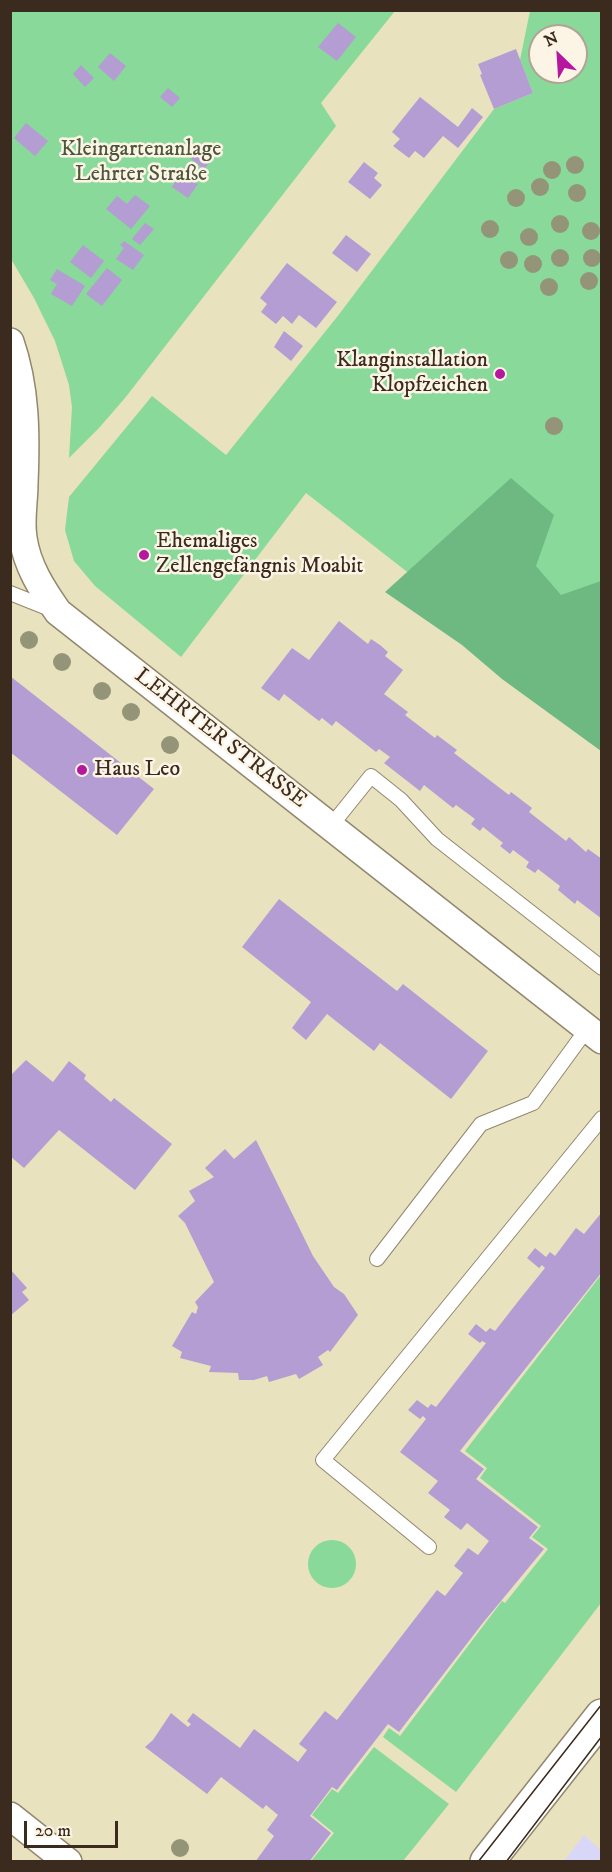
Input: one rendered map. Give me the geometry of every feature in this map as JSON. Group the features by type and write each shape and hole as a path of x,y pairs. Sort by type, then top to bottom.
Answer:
{"main road":[{"path":"487,1862 602,1716"}],"street":[{"name":"LEHRTER STRASSE","path":"10,342 18,363 24,409 26,440 23,538 36,580 58,612 594,1035"},
{"path":"10,1816 68,1862"}],"lane":[{"path":"10,593 58,612"},
{"path":"330,827 371,776 401,800 437,839 602,968"},
{"path":"377,1259 482,1124 533,1103 594,1035"},
{"path":"429,1547 323,1460 602,1118"}],"shaded area":[{"path":"584,1835 601,1850 601,1861 564,1861"}],"green space":[{"name":"Kleingartenanlage Lehrter Straße","path":"10,11 395,11 321,103 336,126 125,398 69,458 72,407 69,385 55,341 34,298 11,259"},
{"path":"530,11 601,11 601,723 306,493 181,657 95,586 74,561 65,530 69,497 152,396 226,455 337,317 494,109 533,93 529,84 588,84 588,24 528,24 528,80 520,60"},
{"path":"511,478 554,515 536,566 561,595 601,581 601,751 502,679 462,645 385,592"},
{"path":"601,1275 601,1603 456,1792 383,1737 389,1728 400,1736 502,1601 505,1603 548,1549 532,1537 541,1526 480,1478 487,1468 465,1451"},
{"path":"327,1540 337,1540 349,1547 356,1559 356,1569 349,1581 337,1588 327,1588 312,1577 308,1569 308,1559 319,1544"},
{"path":"374,1747 449,1804 403,1861 311,1861 334,1833 312,1815 332,1789 338,1793"}],"building":[{"path":"338,23 356,37 337,61 318,47"},
{"path":"516,49 533,93 494,109 480,75 482,74 478,64"},
{"path":"110,53 126,66 114,81 98,67"},
{"path":"81,65 94,78 85,87 73,74"},
{"path":"168,88 180,98 172,107 160,97"},
{"path":"420,97 458,127 472,108 483,117 458,148 443,136 424,158 415,151 409,158 393,146 400,139 392,132"},
{"path":"26,123 48,141 35,156 14,138"},
{"path":"204,142 218,152 204,169 191,159"},
{"path":"364,162 378,173 374,178 382,185 370,199 348,182"},
{"path":"181,173 198,184 188,198 172,187"},
{"path":"135,195 150,206 131,229 106,209 117,196 127,204"},
{"path":"145,223 154,229 140,245 132,239"},
{"path":"346,235 371,254 357,272 332,253"},
{"path":"124,241 144,255 133,270 116,259 124,248 120,245"},
{"path":"83,245 104,261 91,278 70,262"},
{"path":"287,263 337,302 316,328 299,315 292,324 283,316 276,324 261,312 267,304 260,298"},
{"path":"107,268 122,280 102,306 86,294"},
{"path":"57,269 85,286 72,306 51,294 57,284 50,280"},
{"path":"284,331 303,346 291,361 274,347"},
{"path":"339,621 368,644 371,639 380,645 388,652 385,656 403,670 384,694 408,712 405,715 435,738 437,735 457,750 454,753 509,795 511,792 532,808 529,812 566,841 569,837 586,852 588,849 602,859 602,919 577,900 575,904 558,890 560,886 538,869 535,873 526,867 529,862 513,850 510,854 500,846 503,843 483,827 480,831 471,824 475,819 456,805 453,808 424,785 420,791 384,763 390,757 379,749 376,752 336,721 332,726 322,718 319,721 284,694 279,701 261,688 292,648 309,660"},
{"name":"Haus Leo","path":"10,676 154,789 117,835 10,752"},
{"path":"279,899 397,991 403,984 488,1051 451,1099 380,1043 374,1051 327,1014 306,1040 292,1028 311,1002 242,947"},
{"path":"26,1060 53,1082 69,1061 86,1075 84,1079 111,1102 114,1098 172,1144 135,1190 59,1130 24,1168 10,1156 10,1076"},
{"path":"256,1140 313,1256 334,1287 344,1294 358,1315 330,1352 328,1350 318,1357 323,1365 299,1379 296,1374 269,1382 267,1376 254,1380 239,1380 238,1373 209,1372 211,1366 180,1358 182,1352 172,1346 192,1312 196,1314 198,1307 195,1302 214,1282 185,1223 178,1216 195,1201 189,1191 214,1177 205,1168 225,1149 234,1159"},
{"path":"602,1212 602,1272 460,1451 484,1469 476,1479 538,1527 529,1538 544,1549 482,1624 399,1732 388,1724 337,1790 332,1787 310,1816 331,1833 309,1862 255,1862 274,1836 267,1830 278,1815 266,1805 263,1809 221,1777 207,1794 145,1747 153,1740 171,1713 188,1727 191,1724 187,1721 193,1713 240,1748 254,1729 298,1762 307,1750 299,1744 325,1711 337,1720 437,1590 445,1596 463,1573 454,1566 468,1548 478,1555 489,1541 467,1523 461,1530 444,1517 450,1510 428,1493 438,1481 400,1452 426,1419 423,1416 420,1419 408,1410 417,1400 428,1408 431,1404 436,1407 486,1343 482,1341 480,1343 468,1334 476,1324 486,1332 490,1328 495,1331 545,1268 542,1265 539,1268 527,1258 535,1248 546,1257 550,1252 555,1256 576,1228 584,1234"},
{"path":"10,1269 27,1288 22,1292 29,1300 10,1316"}],"tram line":[{"path":"478,1862 602,1704"},
{"path":"506,1862 602,1736"}],"place":[{"name":"Klanginstallation Klopfzeichen","path":"500,374"},
{"name":"Ehemaliges Zellengefängnis Moabit","path":"144,555"},
{"name":"Haus Leo","path":"82,770"}]}
